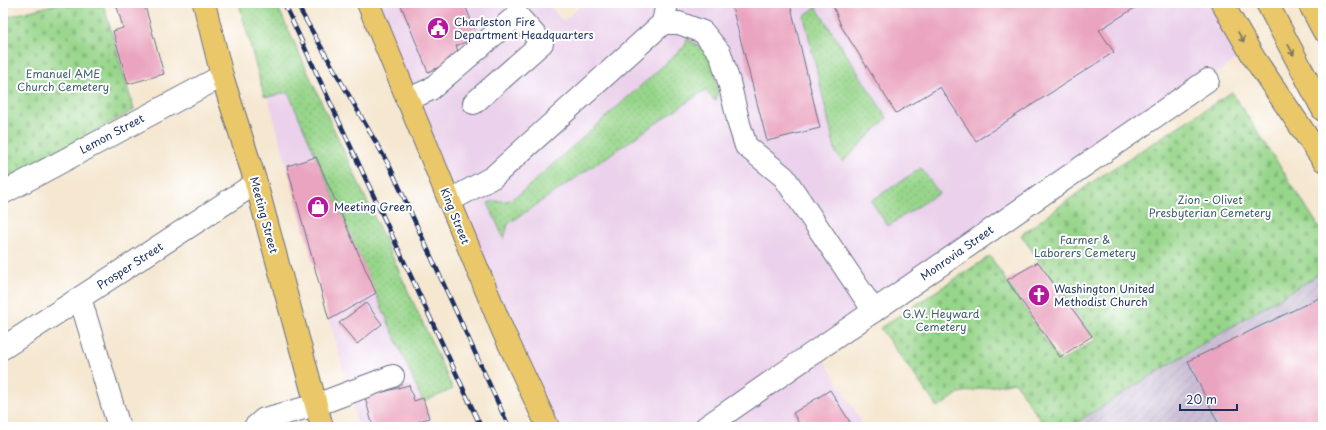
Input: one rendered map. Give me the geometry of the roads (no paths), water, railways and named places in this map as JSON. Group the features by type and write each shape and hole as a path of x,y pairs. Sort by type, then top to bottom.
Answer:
{"main road":[{"name":"Meeting Street","path":"204,3 222,76 256,183 322,427"},
{"name":"King Street","path":"368,3 503,331 548,427"},
{"path":"1222,3 1254,58 1323,160"},
{"path":"1267,3 1323,110"},
{"path":"1309,3 1323,30"}],"street":[{"path":"408,100 431,89 512,9 542,43 474,103"},
{"path":"450,201 493,177 665,13 679,23 703,32 720,53 746,146 784,177 874,311"},
{"name":"Lemon Street","path":"3,193 222,76"},
{"name":"Monrovia Street","path":"706,427 1208,80"},
{"name":"Prosper Street","path":"3,348 256,183"},
{"path":"80,298 119,427"},
{"path":"255,427 264,419 316,405 393,376"}],"railway":[{"path":"284,3 481,427"},
{"path":"296,3 390,167 509,427"}],"place":[{"name":"Charleston Fire Department Headquarters","path":"438,28"},
{"name":"Meeting Green","path":"318,207"},
{"name":"Washington United Methodist Church","path":"1039,295"}],"park label":[{"name":"Emanuel AME Church Cemetery","path":"63,80"},
{"name":"Zion - Olivet Presbyterian Cemetery","path":"1210,206"},
{"name":"Farmer & Laborers Cemetery","path":"1085,246"},
{"name":"G.W. Heyward Cemetery","path":"941,320"}]}
